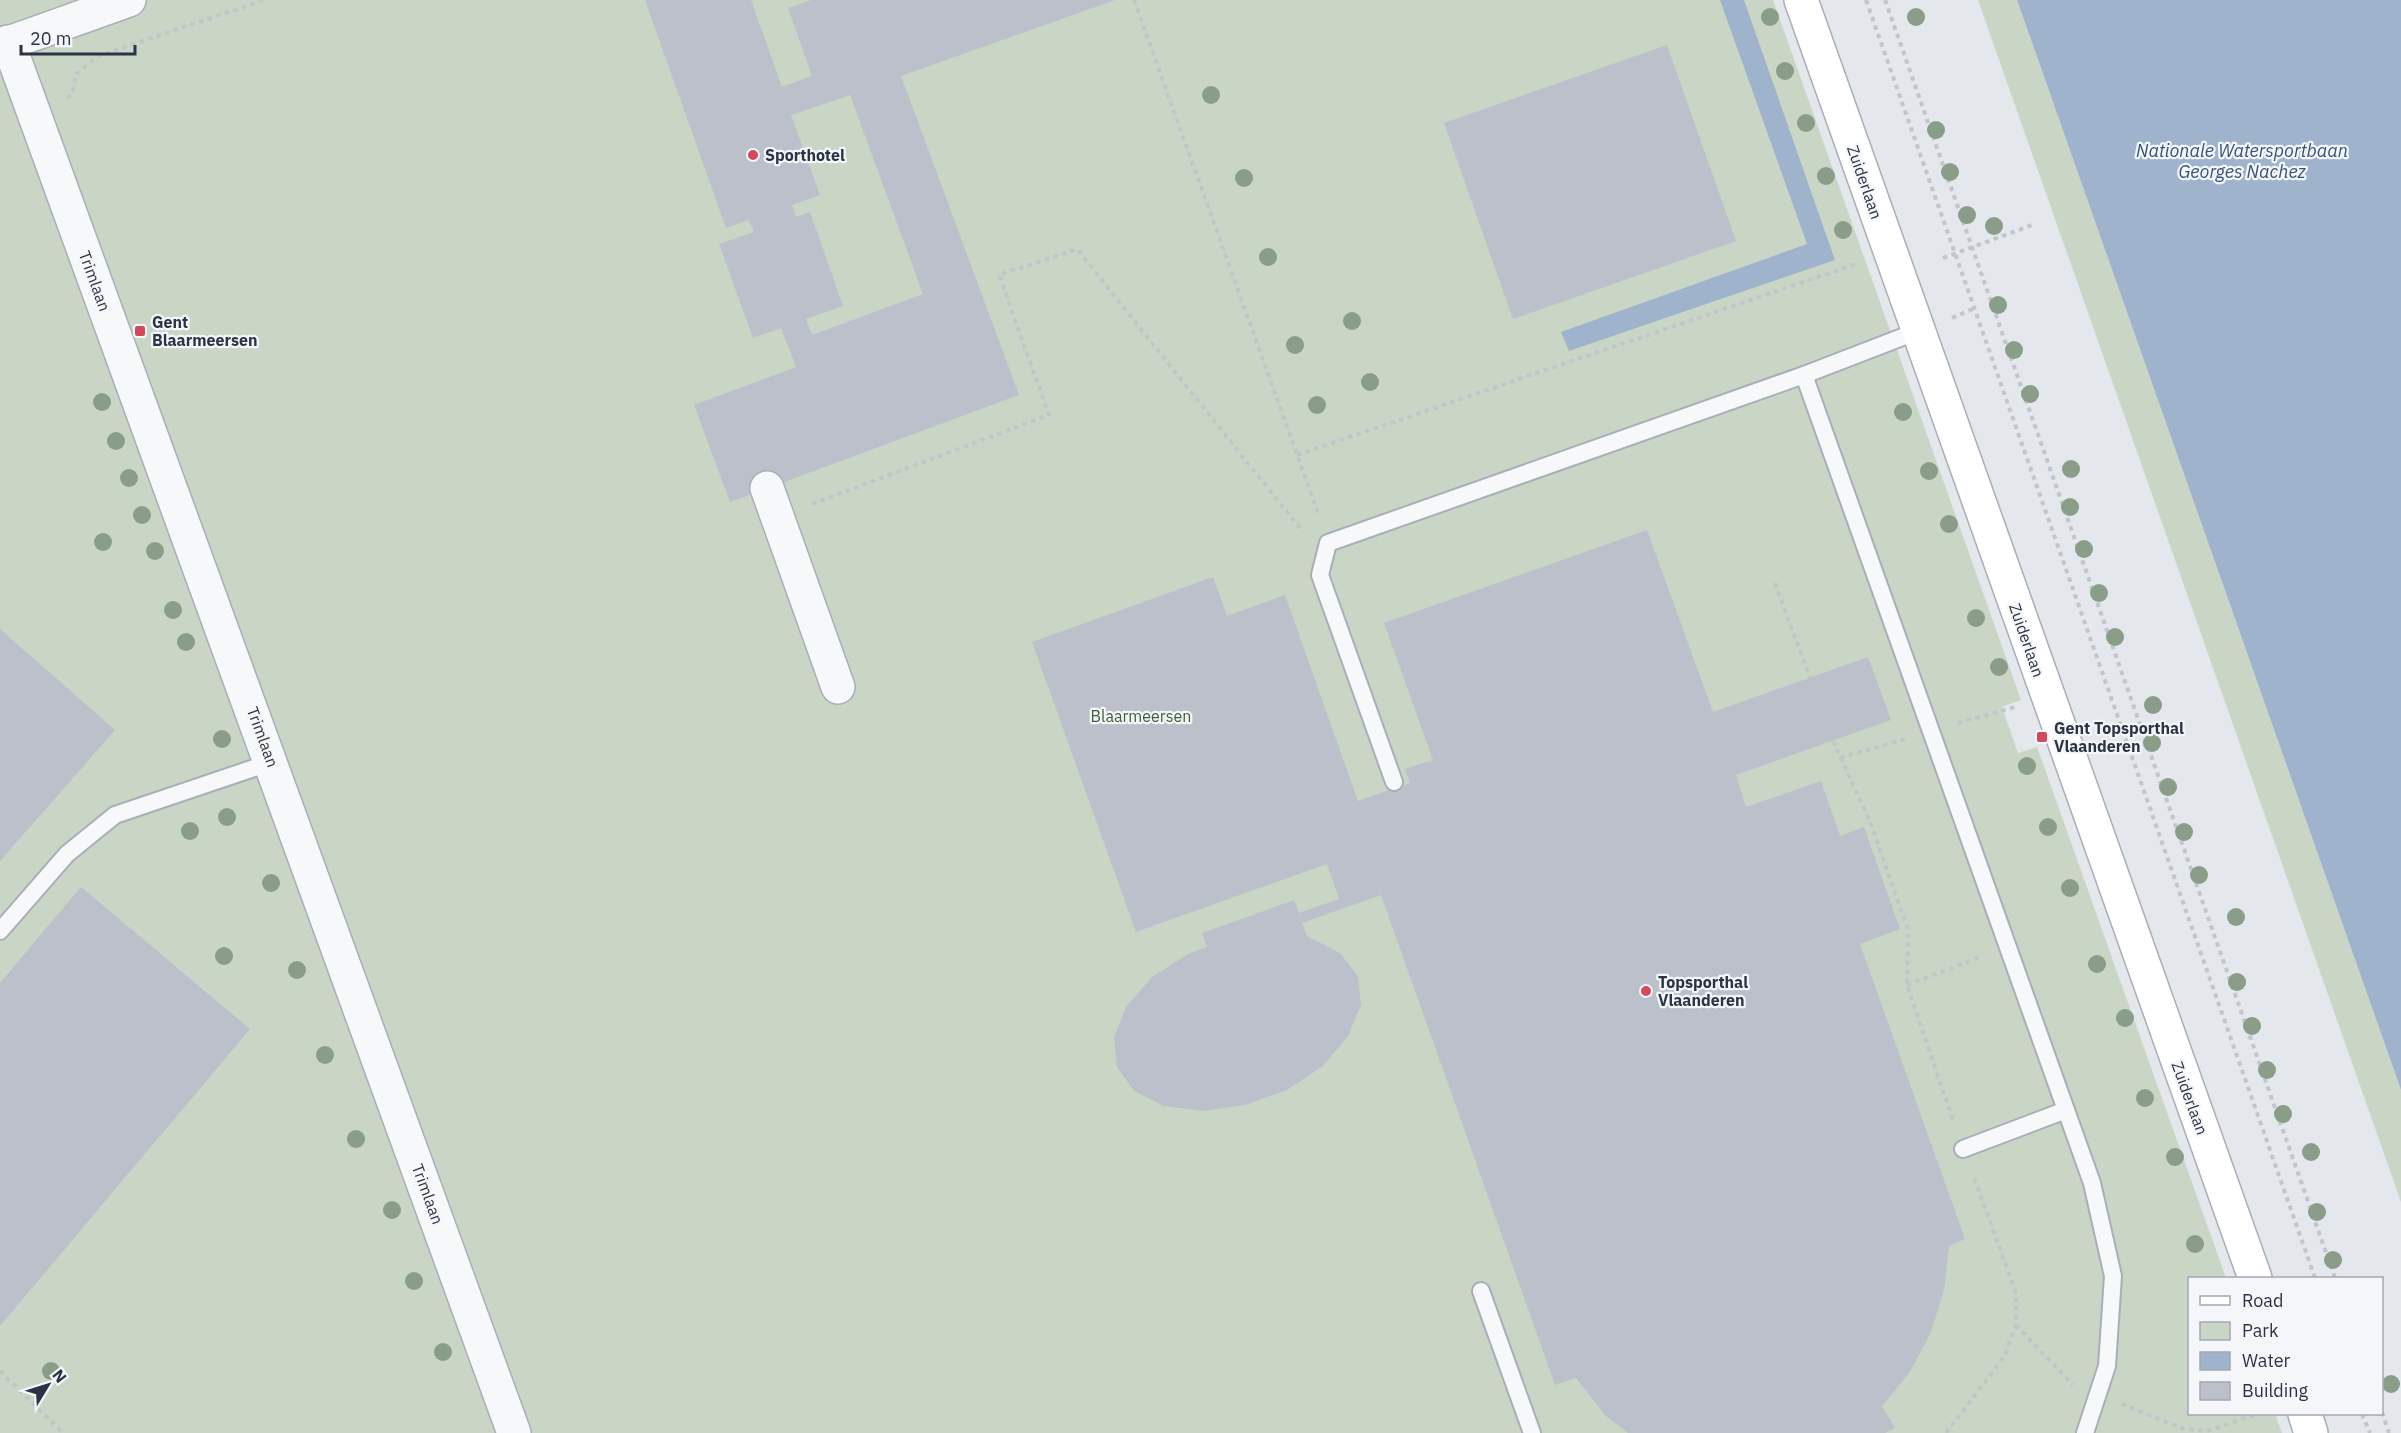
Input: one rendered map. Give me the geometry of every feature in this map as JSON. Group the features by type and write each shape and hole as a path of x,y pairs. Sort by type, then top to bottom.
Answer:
{"street":[{"path":"4,44 129,0"},
{"name":"Zuiderlaan","path":"1801,0 2255,1277"},
{"name":"Trimlaan","path":"4,44 272,762 514,1433"},
{"path":"773,502 838,687"},
{"path":"2306,1415 2311,1433"}],"lane":[{"path":"1394,782 1320,575 1328,543 1804,375 1918,331"},
{"path":"1804,375 2092,1183 2113,1276 2107,1366 2085,1433"},
{"path":"0,931 67,854 115,815 272,762"},
{"path":"1963,1149 2066,1110"},
{"path":"1481,1291 1532,1433"}],"path":[{"path":"58,100 72,95 76,74 98,56 264,0"},
{"path":"1134,0 1328,543"},
{"path":"1866,0 2314,1277"},
{"path":"1885,0 2334,1277"},
{"path":"1943,258 2032,225"},
{"path":"773,502 1049,415 999,275 1077,249 1305,534 1328,543"},
{"path":"1297,455 1858,263 1859,271"},
{"path":"1776,583 1810,678"},
{"path":"1840,758 2048,698"},
{"path":"1833,741 1871,824 1908,930 1907,985 1963,1149 2016,1293 2016,1325 2004,1357 1946,1433"},
{"path":"1907,985 2008,947"},
{"path":"0,1371 63,1433"},
{"path":"2363,1415 2370,1433"},
{"path":"2383,1415 2389,1433"}],"green space":[{"name":"Blaarmeersen","path":"0,0 1773,0 2021,700 2002,707 2018,753 2037,747 2226,1277 2188,1277 2188,1415 2275,1415 2282,1433 0,1433"},
{"path":"1978,0 2017,0 2401,1090 2401,1202"}],"water":[{"path":"1720,0 1744,0 1835,260 1569,351 1561,332 1807,244"},
{"name":"Nationale Watersportbaan Georges Nachez","path":"2017,0 2401,0 2401,1090"}],"building":[{"path":"645,0 751,0 782,87 812,76 788,8 811,0 1115,0 901,76 1019,395 730,502 694,405 796,367 781,328 753,338 719,244 754,232 749,220 726,228","holes":["850,95 923,294 812,335 806,319 843,306 810,212 796,217 792,205 820,195 791,115"]},
{"path":"1667,45 1736,241 1513,319 1444,123"},
{"name":"Topsporthal Vlaanderen","path":"1647,530 1713,712 1868,657 1891,720 1736,775 1746,807 1821,781 1840,836 1864,827 1900,929 1860,944 1965,1239 1949,1246 1944,1290 1931,1332 1910,1372 1882,1406 1895,1428 1885,1433 1628,1433 1606,1416 1576,1378 1555,1385 1381,895 1302,923 1307,936 1340,953 1358,976 1361,1005 1348,1036 1323,1066 1287,1090 1245,1105 1203,1111 1164,1106 1134,1091 1117,1067 1114,1038 1126,1007 1152,977 1188,954 1207,947 1202,933 1294,900 1299,913 1339,899 1327,864 1136,932 1032,642 1213,577 1227,616 1285,595 1358,801 1410,783 1405,769 1433,760 1384,623"},
{"path":"0,629 115,730 0,861"},
{"path":"81,887 250,1029 0,1326 0,983"}],"place":[{"name":"Sporthotel","path":"753,155"},
{"name":"Gent Blaarmeersen","path":"140,331"},
{"name":"Gent Topsporthal Vlaanderen","path":"2042,737"},
{"name":"Topsporthal Vlaanderen","path":"1646,991"}]}
